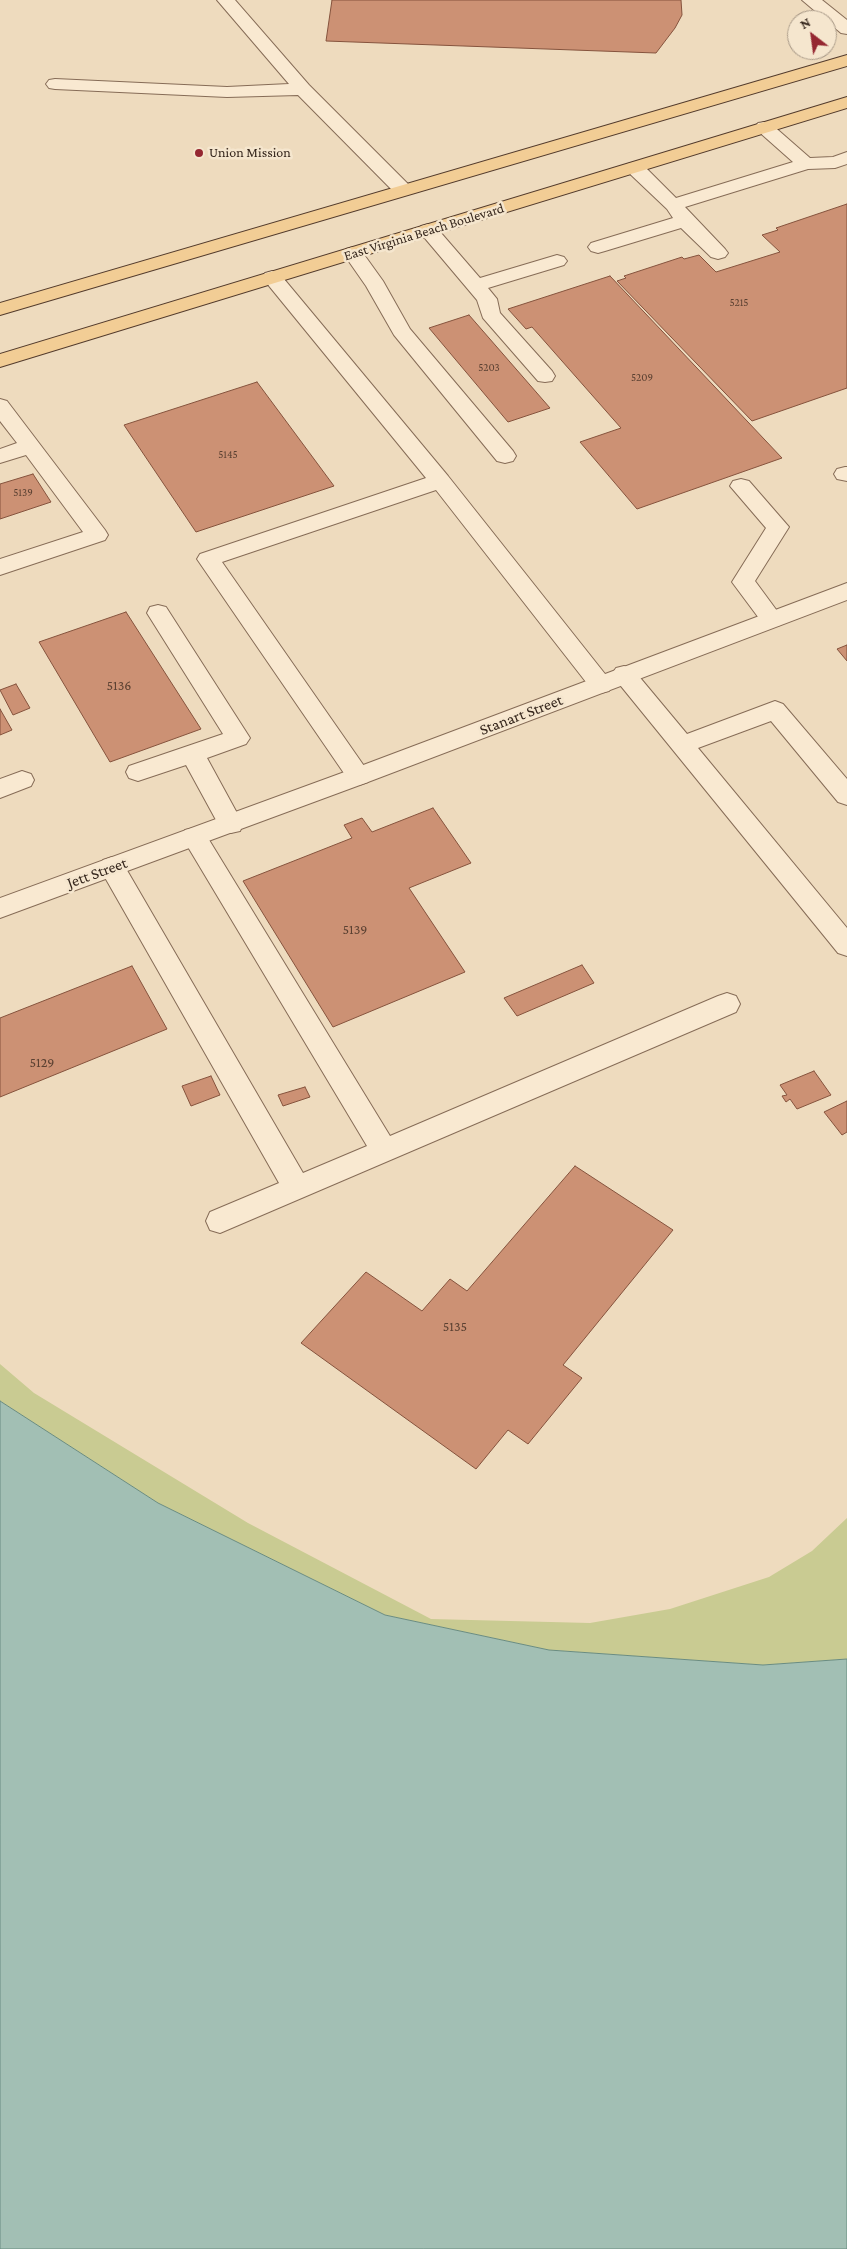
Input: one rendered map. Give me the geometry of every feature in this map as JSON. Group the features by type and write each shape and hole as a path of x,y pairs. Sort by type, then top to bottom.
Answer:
{"main road":[{"path":"0,309 847,60"},
{"name":"East Virginia Beach Boulevard","path":"0,361 272,276 635,168 847,102"}],"street":[{"path":"226,0 303,89 402,190"},
{"path":"811,0 847,29"},
{"path":"55,84 227,92 303,89"},
{"path":"764,127 806,164"},
{"path":"673,205 806,164 834,162 847,158"},
{"path":"635,168 673,205 685,221 718,254"},
{"path":"598,247 685,221"},
{"path":"428,230 476,284 487,299 490,314 545,376"},
{"path":"353,253 376,285 401,330 505,456"},
{"path":"476,284 557,260"},
{"path":"272,276 440,481 601,685"},
{"path":"0,406 97,535 0,567"},
{"path":"0,456 30,446"},
{"path":"359,776 208,559 440,481"},
{"path":"742,486 778,527 743,582 772,619"},
{"name":"Stanart Street","path":"194,837 847,591"},
{"path":"138,772 238,738 158,613"},
{"path":"624,674 847,946"},
{"path":"682,745 774,710 847,796"},
{"path":"193,754 231,824"},
{"path":"0,789 22,780"},
{"path":"194,837 384,1150"},
{"name":"Jett Street","path":"0,908 194,837"},
{"path":"112,867 297,1188"},
{"path":"220,1221 727,1004"}],"green space":[{"path":"0,1364 34,1393 248,1523 431,1619 590,1623 670,1609 769,1577 812,1551 847,1518 847,1659 763,1665 549,1650 385,1615 158,1503 0,1401"}],"shaded area":[{"path":"0,1401 158,1503 385,1615 549,1650 763,1665 847,1659 847,2249 0,2249"}],"building":[{"path":"332,0 681,0 682,15 675,28 656,53 326,41"},
{"path":"847,204 847,388 752,421 617,281 626,278 624,276 682,257 684,259 699,255 716,272 780,252 762,235 778,230 776,228"},
{"path":"610,276 782,458 637,509 580,442 621,428 532,327 526,329 508,309"},
{"path":"469,315 550,408 508,422 429,328"},
{"path":"257,382 334,486 196,532 124,425"},
{"path":"33,474 51,502 0,519 0,484"},
{"path":"126,612 201,729 110,762 39,642"},
{"path":"847,645 847,661 837,649"},
{"path":"16,684 30,708 13,715 0,690"},
{"path":"0,709 12,730 0,735"},
{"path":"433,808 471,863 409,888 465,972 333,1027 243,881 352,838 344,825 362,818 372,832"},
{"path":"582,965 594,983 517,1016 504,998"},
{"path":"132,966 167,1029 0,1097 0,1018"},
{"path":"814,1071 831,1095 797,1109 790,1099 786,1102 782,1096 787,1095 780,1085"},
{"path":"211,1076 220,1095 191,1106 182,1086"},
{"path":"305,1087 310,1097 283,1106 278,1095"},
{"path":"847,1101 847,1132 842,1135 824,1112"},
{"path":"575,1166 673,1230 563,1365 582,1378 528,1444 508,1430 476,1469 301,1343 366,1272 422,1311 450,1279 467,1291"}],"place":[{"name":"Union Mission","path":"199,153"}]}
